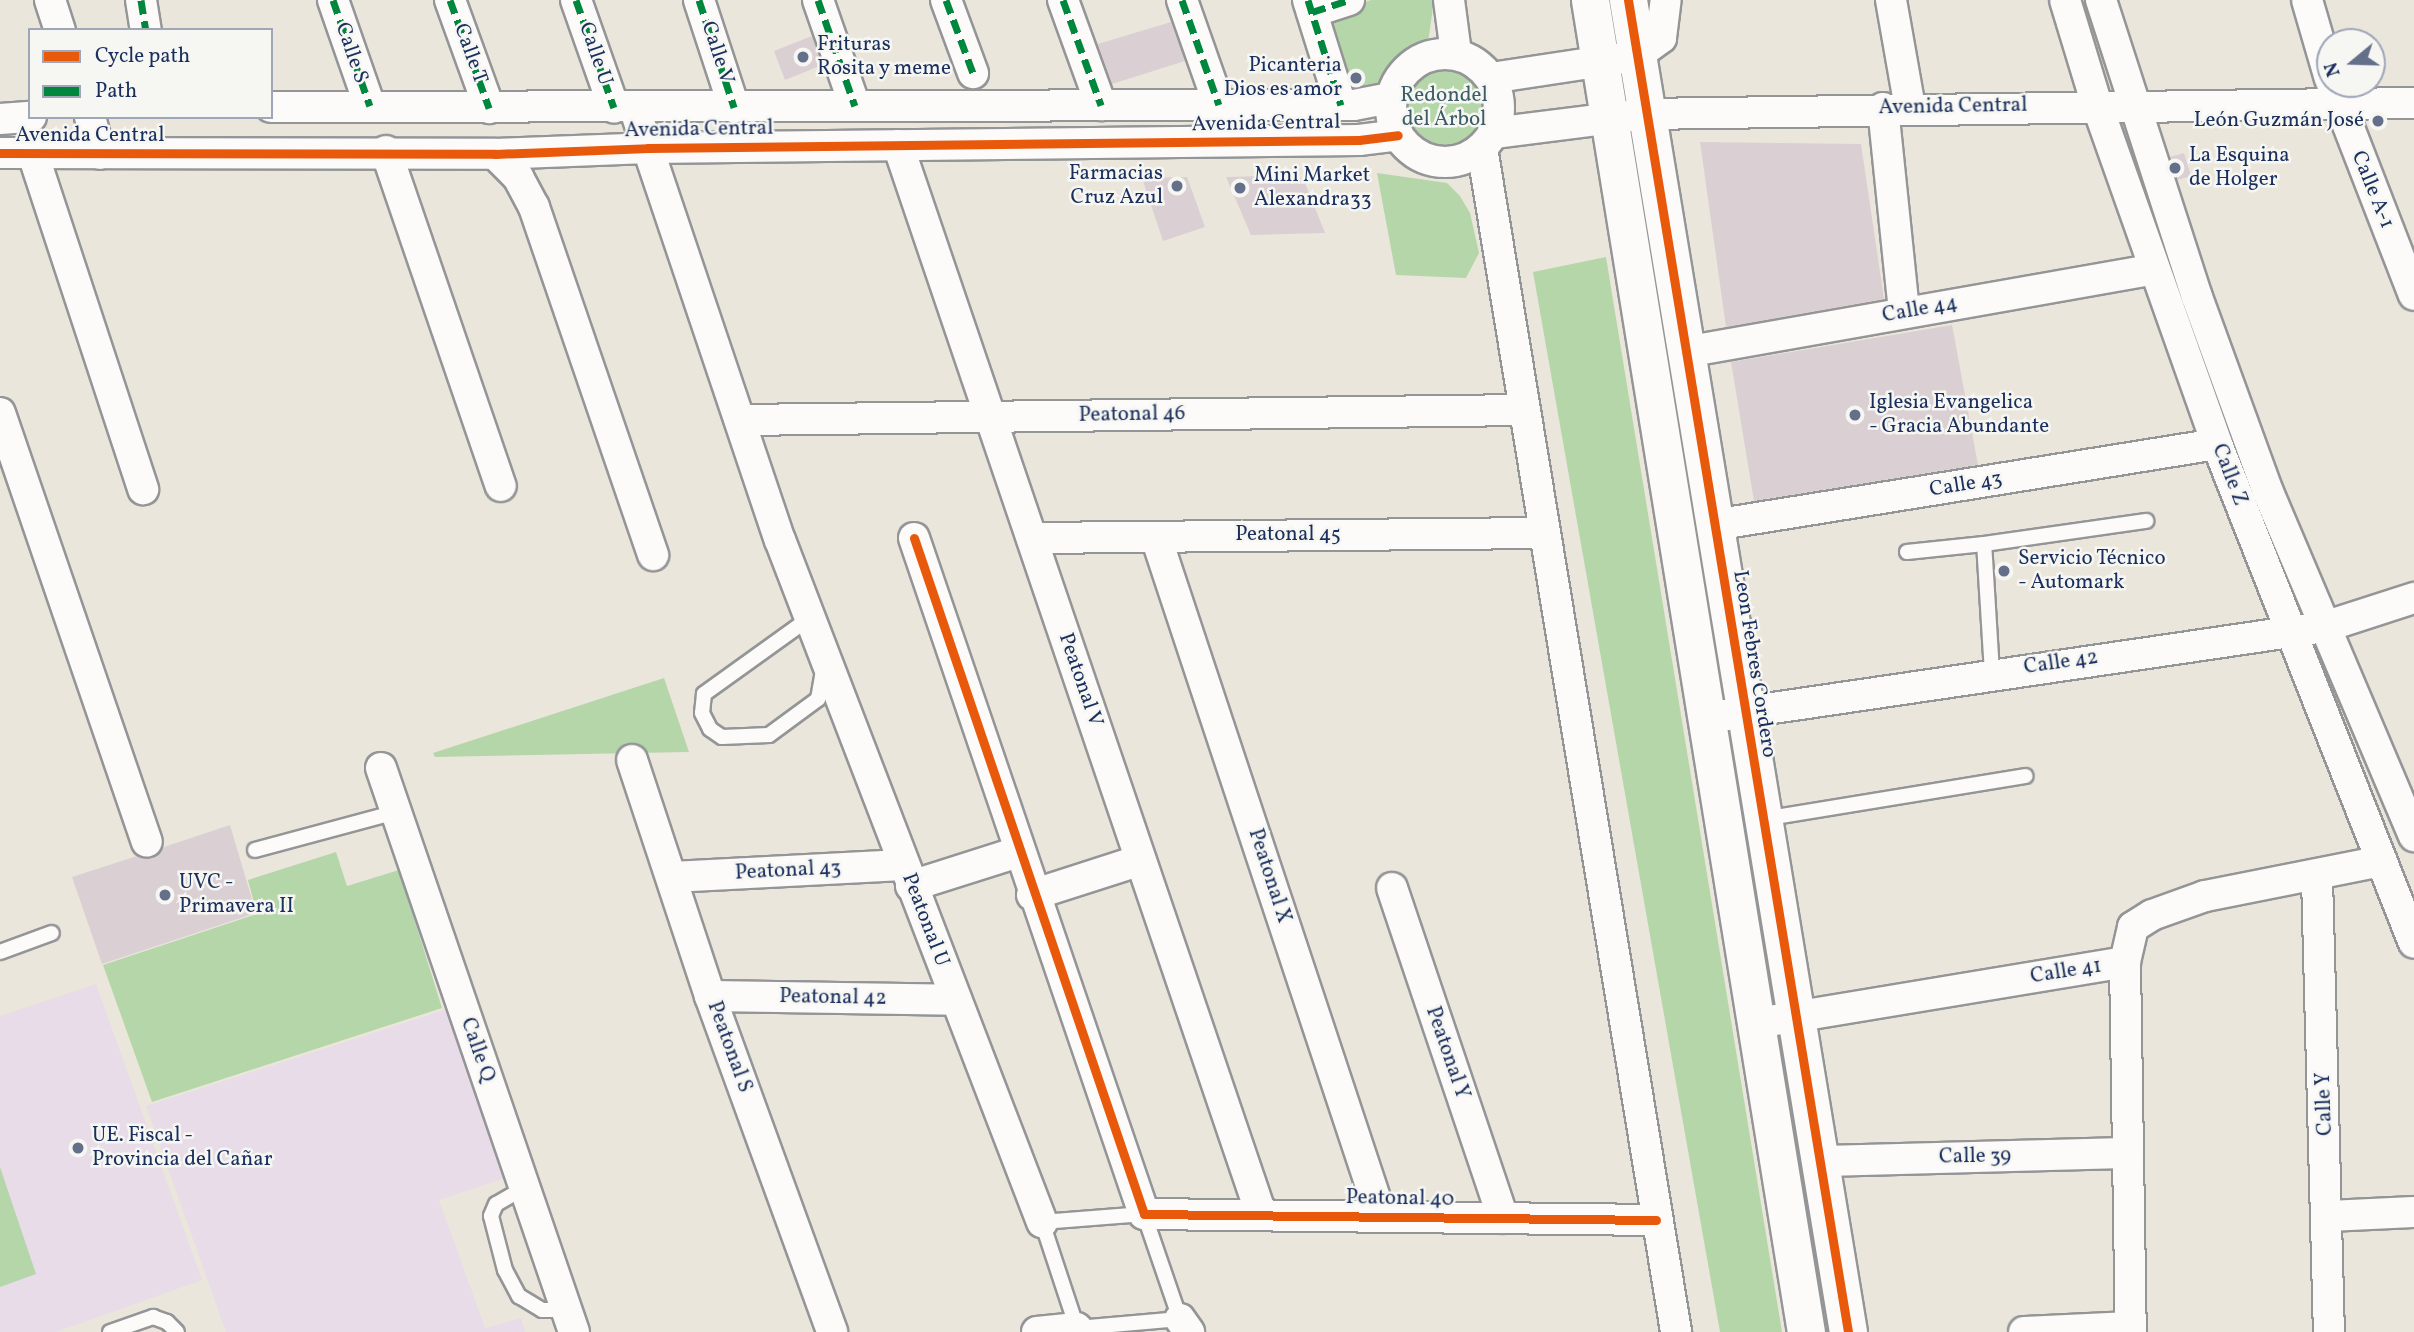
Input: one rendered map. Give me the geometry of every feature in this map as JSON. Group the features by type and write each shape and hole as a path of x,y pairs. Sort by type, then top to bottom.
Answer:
{"street":[{"path":"50,0 59,28"},
{"path":"141,0 146,28"},
{"name":"Calle S","path":"332,0 370,106"},
{"name":"Calle T","path":"450,0 489,108"},
{"name":"Calle U","path":"576,0 624,107 648,148 740,420"},
{"name":"Calle V","path":"699,0 734,107"},
{"path":"818,0 855,106"},
{"path":"946,0 973,73"},
{"path":"1063,0 1101,105"},
{"path":"1182,0 1219,105"},
{"path":"1341,105 1310,6 1349,0"},
{"path":"1449,0 1456,53"},
{"name":"Leon Febres Cordero","path":"1590,0 1600,62 1627,116 1685,352 1848,1332"},
{"name":"Leon Febres Cordero","path":"1628,0 1636,56 1627,116 1705,718 1806,1332"},
{"path":"1490,78 1636,56 1661,38 1666,0"},
{"path":"1891,0 1904,312"},
{"name":"Calle Z","path":"2065,0 2097,105 2217,444 2414,943"},
{"name":"Calle Z","path":"2101,0 2133,109 2259,466 2324,627 2414,835"},
{"name":"Calle A-1","path":"2307,0 2316,31"},
{"path":"1488,140 1447,162 1427,160 1398,135 1391,98 1398,79 1412,64 1430,55 1456,53 1490,78 1499,105 1488,140 1524,410 1676,1332"},
{"name":"Avenida Central","path":"1488,140 1627,116 2097,105 2133,109 2316,91"},
{"name":"Avenida Central","path":"273,107 1341,105 1391,98"},
{"name":"Calle A-1","path":"2337,98 2414,295"},
{"name":"Avenida Central","path":"2385,98 2414,103"},
{"name":"Avenida Central","path":"0,119 28,117"},
{"path":"91,119 100,154"},
{"name":"Avenida Central","path":"0,153 386,151 495,154 648,148 1359,140 1398,135"},
{"name":"Peatonal V","path":"898,145 1261,1214"},
{"path":"386,151 501,486"},
{"path":"33,154 143,489"},
{"path":"495,154 517,177 534,207 653,555"},
{"name":"Calle 44","path":"1685,352 2154,269"},
{"name":"Peatonal 46","path":"740,420 1524,410"},
{"path":"0,413 147,842"},
{"name":"Peatonal U","path":"740,420 810,620 1042,1222"},
{"name":"Calle 43","path":"1714,525 2217,444"},
{"name":"Peatonal 45","path":"1032,538 1544,533"},
{"name":"Peatonal X","path":"1156,537 1381,1216"},
{"path":"914,538 1032,895 1144,1214"},
{"name":"Calle 42","path":"1705,718 2288,629 2324,627 2414,598"},
{"name":"Peatonal S","path":"632,760 710,996 832,1332"},
{"name":"Calle Q","path":"381,768 571,1321"},
{"name":"Peatonal 43","path":"672,877 907,876 1018,852"},
{"path":"1032,895 1141,860"},
{"name":"Calle 41","path":"1757,1023 2126,962 2133,928 2152,915 2205,896 2317,877 2382,861"},
{"name":"Calle Y","path":"2317,877 2329,1332"},
{"name":"Peatonal Y","path":"1392,888 1503,1218"},
{"path":"2024,1332 2131,1329 2126,962"},
{"name":"Peatonal 42","path":"710,996 956,1000"},
{"name":"Calle 39","path":"1821,1161 2128,1153"},
{"path":"2328,1216 2414,1212"},
{"name":"Peatonal 40","path":"1144,1214 1656,1220"},
{"path":"1037,1332 1077,1328"}],"lane":[{"path":"1907,552 2146,521"},
{"path":"1984,544 1992,673"},
{"path":"810,620 824,681 818,699 769,735 722,737 710,729 702,713 704,694 810,620"},
{"path":"1761,819 2026,776"},
{"path":"255,850 396,812"},
{"path":"0,953 52,933"},
{"path":"524,1188 496,1204 491,1216 505,1270 520,1296 542,1310 571,1321"},
{"path":"1042,1222 1077,1328 1184,1325 1144,1214"},
{"name":"Peatonal 40","path":"1042,1222 1144,1214"},
{"path":"110,1332 153,1317 167,1322 177,1332"}],"shaded area":[{"name":"UE. Fiscal - Provincia del Cañar","path":"96,984 202,1280 56,1332 0,1332 0,1016"},
{"path":"457,1006 511,1176 439,1200 485,1328 521,1318 525,1332 226,1332 146,1106"}],"green space":[{"path":"1371,0 1434,0 1429,36 1425,48 1406,58 1386,83 1344,94 1321,17"},
{"name":"Redondel del Árbol","path":"1444,59 1462,63 1478,73 1488,89 1492,107 1488,125 1478,141 1462,151 1444,155 1426,151 1410,141 1400,125 1396,107 1400,89 1410,73 1426,63"},
{"path":"1377,173 1447,183 1460,196 1470,213 1479,253 1466,278 1396,275"},
{"path":"1606,257 1782,1332 1720,1332 1533,272"},
{"path":"664,678 689,752 435,757 433,753"},
{"path":"336,852 347,886 399,870 442,1008 152,1102 103,965 257,914 248,880"},
{"path":"0,1167 36,1274 0,1287"}],"building":[{"path":"1171,22 1185,61 1112,84 1098,44"},
{"name":"Frituras Rosita y meme","path":"812,36 822,65 785,80 774,51"},
{"path":"1700,142 1861,144 1884,299 1726,327"},
{"path":"2184,153 2191,176 2177,180 2170,157"},
{"path":"1187,177 1205,227 1163,241 1142,178"},
{"path":"1226,177 1303,178 1325,233 1251,235"},
{"name":"Iglesia Evangelica - Gracia Abundante","path":"1952,325 1978,465 1754,501 1731,362"},
{"name":"UVC - Primavera II","path":"230,825 256,913 102,964 72,877 137,856 152,859 164,847"}],"marked path":[{"path":"141,0 146,28"},
{"path":"333,0 370,106"},
{"path":"450,0 489,108"},
{"path":"576,0 614,108"},
{"path":"699,0 734,107"},
{"path":"818,0 855,106"},
{"path":"946,0 973,73"},
{"path":"1063,0 1101,105"},
{"path":"1182,0 1219,105"},
{"path":"1308,0 1341,105"},
{"path":"1312,12 1349,0"}],"cycle path":[{"path":"1628,0 1848,1332"},
{"path":"0,153 495,154 648,148 1359,140 1398,135"},
{"path":"914,538 1144,1214 1656,1220"}],"place":[{"name":"Frituras Rosita y meme","path":"803,57"},
{"name":"Picanteria Dios es amor","path":"1356,78"},
{"name":"León Guzmán José","path":"2378,121"},
{"name":"La Esquina de Holger","path":"2175,168"},
{"name":"Farmacias Cruz Azul","path":"1177,186"},
{"name":"Mini Market Alexandra33","path":"1240,188"},
{"name":"Iglesia Evangelica - Gracia Abundante","path":"1855,415"},
{"name":"Servicio Técnico - Automark","path":"2004,571"},
{"name":"UVC - Primavera II","path":"165,895"},
{"name":"UE. Fiscal - Provincia del Cañar","path":"78,1148"}]}
